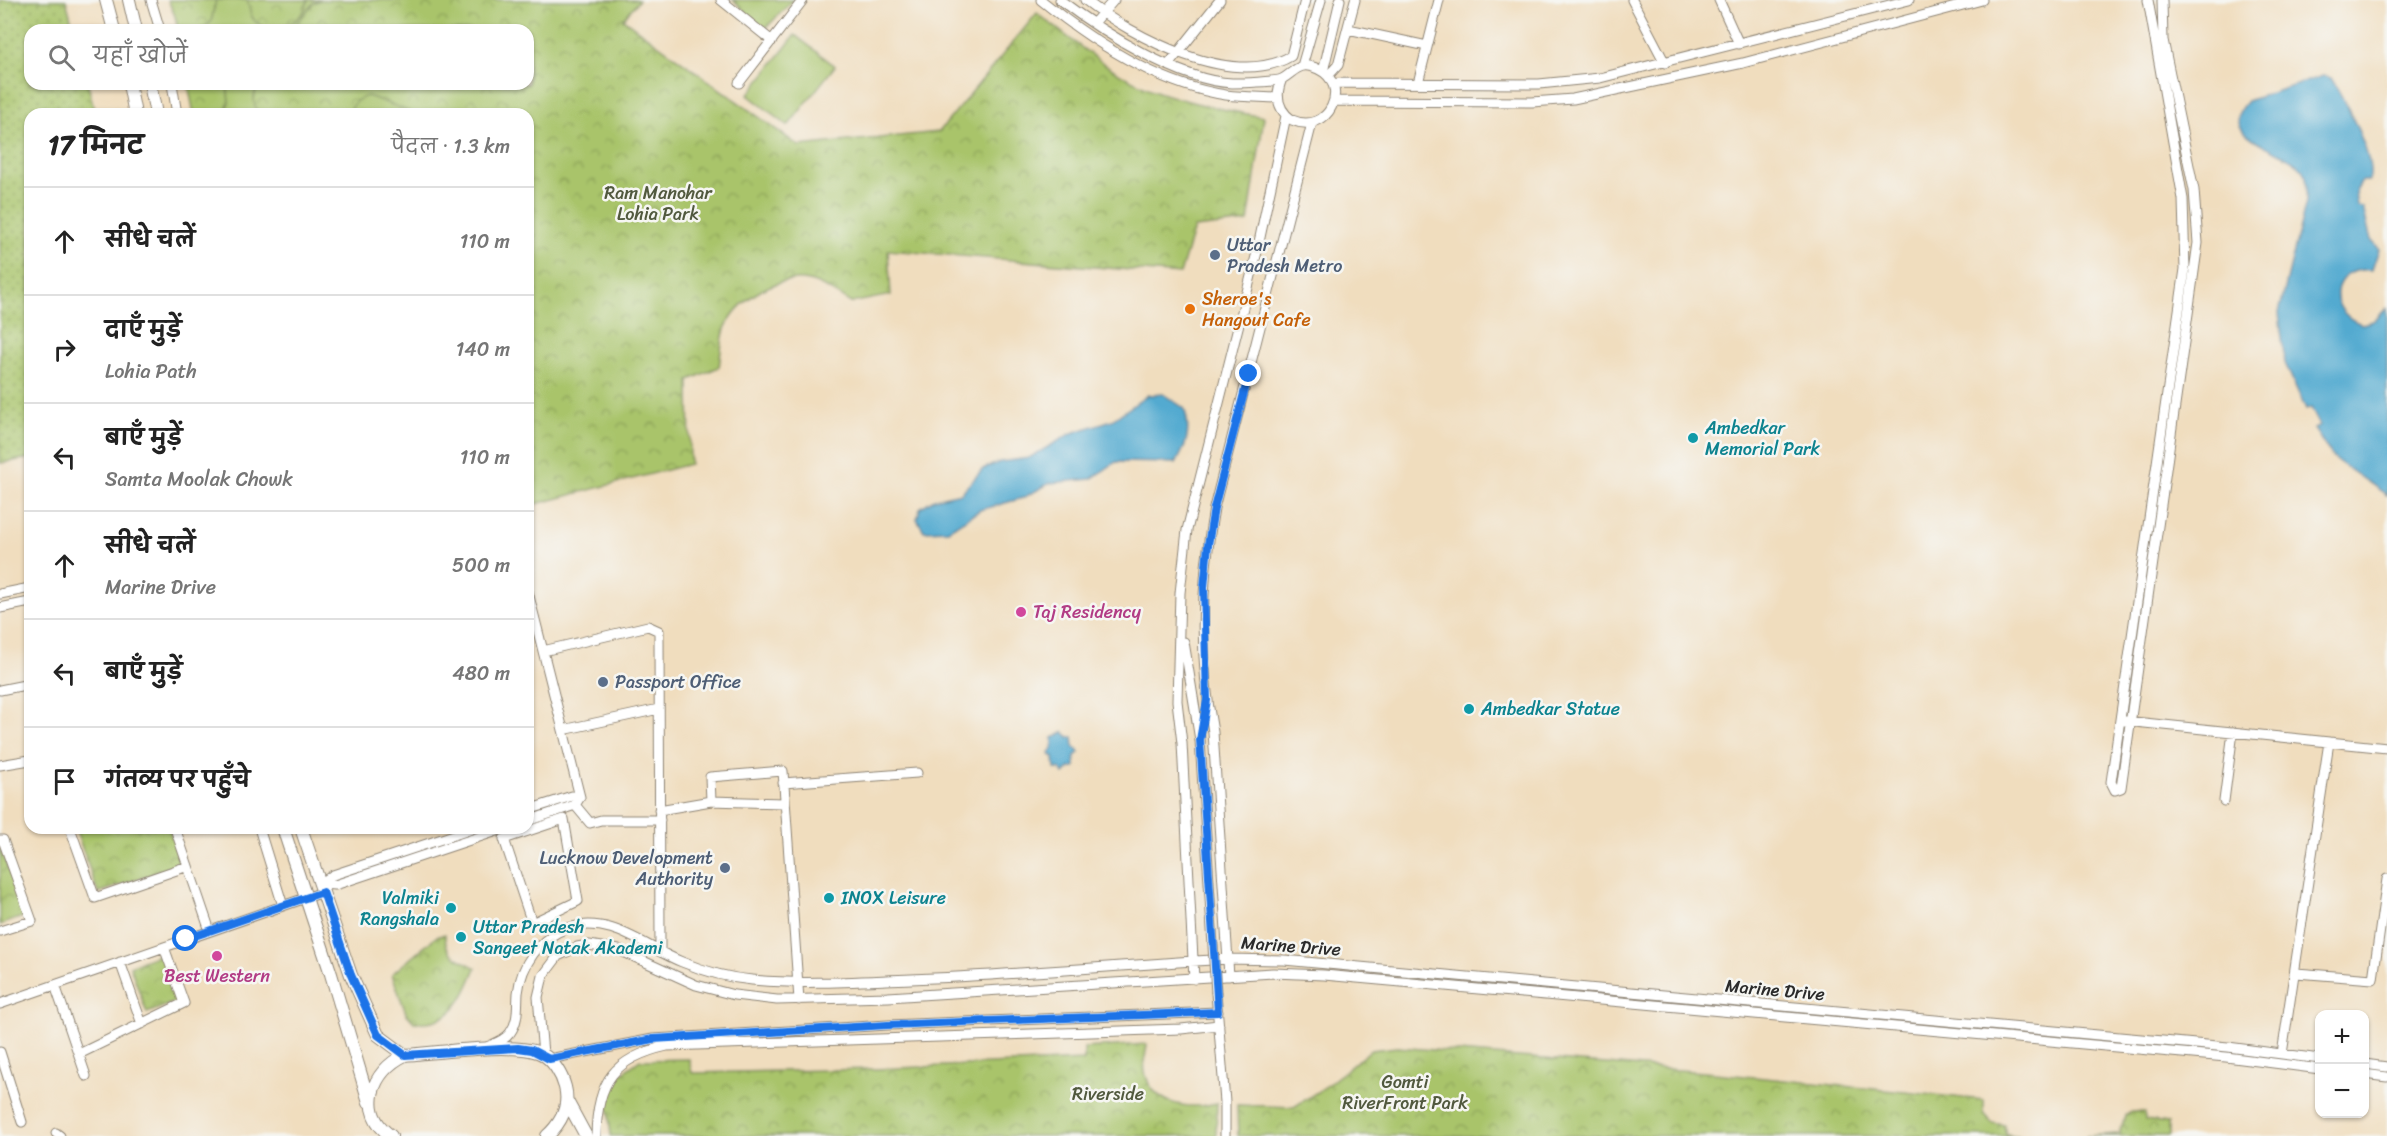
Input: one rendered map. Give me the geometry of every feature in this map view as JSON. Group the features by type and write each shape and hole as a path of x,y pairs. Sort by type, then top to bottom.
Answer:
{"main road":[{"path":"106,0 112,24"},
{"path":"129,0 135,24"},
{"path":"130,90 134,108"},
{"path":"151,90 155,108"},
{"path":"285,834 331,974 372,1111 382,1128 390,1136"},
{"path":"303,834 351,975 378,1035 405,1055"},
{"path":"372,1111 371,1094 377,1078 393,1060 405,1055 518,1048 546,1057 561,1076 567,1101 586,1136"},
{"path":"547,1136 564,1115 567,1101"}],"street":[{"path":"151,0 158,24"},
{"path":"721,0 771,41"},
{"path":"739,82 803,0"},
{"path":"1041,0 1106,46 1160,74 1188,85 1225,94 1277,98"},
{"path":"1060,0 1117,39 1194,74 1230,83 1282,79"},
{"path":"1085,0 1134,33 1215,65 1246,69 1276,65 1291,56 1305,0"},
{"path":"1094,23 1114,0"},
{"path":"1170,64 1220,0"},
{"path":"1302,66 1321,0"},
{"path":"1340,0 1328,77 1334,101 1326,116 1312,123 1298,123 1286,116 1277,98 1282,79 1294,68 1302,66 1328,77 1418,83 1563,82 1600,78 1909,0"},
{"path":"1328,77 1338,65 1355,0"},
{"path":"1418,83 1439,0"},
{"path":"1632,0 1665,63"},
{"path":"1719,0 1739,44"},
{"path":"1334,101 1532,102 1573,99 1743,63 1982,0"},
{"path":"2148,0 2183,199 2185,268 2125,721 2121,788 2115,790 2111,782 2125,721 2198,243 2194,190 2163,40 2162,0"},
{"path":"1348,29 1427,46"},
{"path":"173,90 176,108"},
{"path":"1194,979 1182,743 1177,701 1180,615 1187,530 1256,256 1286,116"},
{"path":"1229,976 1214,732 1207,700 1204,588 1214,508 1312,123"},
{"path":"0,594 24,589"},
{"path":"0,608 24,603"},
{"path":"1180,615 1200,740 1216,993 1226,1102 1225,1136"},
{"path":"534,616 563,730 578,801 590,823 659,815 711,801 784,803"},
{"path":"543,651 648,626 659,631 660,951"},
{"path":"0,690 24,685"},
{"path":"1200,740 1207,700"},
{"path":"563,730 659,709"},
{"path":"2125,721 2387,748"},
{"path":"2224,801 2233,732"},
{"path":"2283,1054 2329,742"},
{"path":"0,765 24,761"},
{"path":"711,801 711,777 783,771 799,1000"},
{"path":"783,783 917,773"},
{"path":"534,808 572,796 578,801"},
{"path":"534,819 578,801"},
{"path":"517,834 504,838 532,923 578,901 564,819 534,828"},
{"path":"72,834 95,898 188,866"},
{"path":"177,834 210,931"},
{"path":"261,834 283,906"},
{"path":"322,888 333,875 457,834"},
{"path":"0,1004 283,906 305,898 322,888 488,834"},
{"path":"0,840 3,840 32,921 0,931"},
{"path":"296,871 314,864"},
{"path":"2296,973 2373,979 2387,879"},
{"name":"Marine Drive","path":"480,1050 509,1035 517,1017 520,981 525,966 539,948 557,932 578,926 603,926 627,933 680,961 719,975 750,980 798,982 921,979 1228,959 1284,960 2315,1058"},
{"name":"Marine Drive","path":"546,1057 538,1006 539,987 553,962 577,947 589,945 619,950 696,985 734,994 777,1000 1273,973 1324,975 2226,1057 2315,1068"},
{"path":"79,1054 184,1003 165,946"},
{"path":"120,962 142,1024"},
{"path":"55,985 86,1076"},
{"path":"546,1057 653,1039 888,1025 1218,1012"},
{"path":"596,1136 596,1113 604,1088 618,1066 640,1052 667,1046 1181,1029 1219,1025"},
{"path":"0,1052 22,1122"},
{"path":"2369,1065 2387,1067"},
{"path":"2369,1075 2387,1077"}],"green space":[{"path":"0,0 66,0 72,24 24,24 24,90 89,90 94,108 24,108 24,459 0,463"},
{"name":"Ram Manohar Lohia Park","path":"168,0 639,0 623,19 799,146 939,132 1037,13 1096,58 1144,86 1199,104 1264,117 1248,222 1194,228 1180,274 888,250 891,295 851,303 809,281 784,281 772,285 748,299 731,318 724,333 719,367 689,380 690,464 534,504 534,108 193,108 189,90 534,90 534,24 177,24"},
{"path":"216,0 247,0 251,15 260,24 208,24"},
{"path":"308,0 320,0 313,3 297,24 290,24 301,15"},
{"path":"733,0 793,0 764,30"},
{"path":"795,35 835,66 788,126 748,95"},
{"path":"228,90 256,90 254,99 256,108 226,108 229,102"},
{"path":"367,96 399,108 352,108 360,99"},
{"path":"77,834 171,834 181,864 98,893"},
{"path":"0,847 25,916 0,925"},
{"path":"445,934 445,941 450,952 476,968 455,1008 438,1019 414,1022 406,1013 392,974 436,937"},
{"path":"161,954 178,1001 147,1013 130,966"},
{"name":"Riverside","path":"1147,1044 1145,1072 1155,1092 1163,1099 1184,1105 1217,1103 1216,1136 611,1136 607,1098 617,1077 640,1060 689,1059 692,1073 876,1069 1084,1060 1084,1048"},
{"name":"Gomti RiverFront Park","path":"1397,1047 1704,1072 1984,1100 1984,1113 1992,1123 2004,1125 2006,1134 2020,1136 1238,1136 1237,1105 1294,1107 1325,1087 1371,1050"},
{"path":"2132,1112 2145,1112 2145,1120 2168,1123 2168,1136 2085,1136 2120,1134 2125,1115"}],"water":[{"path":"2323,76 2331,78 2350,114 2364,144 2370,171 2369,181 2362,181 2355,193 2357,207 2363,208 2371,240 2379,249 2372,270 2347,275 2340,282 2337,291 2342,310 2350,318 2362,324 2373,321 2387,308 2387,495 2333,458 2314,429 2320,426 2311,408 2306,410 2285,363 2279,313 2306,202 2306,176 2298,165 2247,134 2239,125 2239,114 2247,101"},
{"path":"1163,394 1184,408 1186,416 1187,436 1176,463 1116,462 1091,479 1050,483 1023,498 980,510 948,530 924,531 917,519 920,508 934,499 961,493 983,469 1000,462 1029,458 1072,433 1112,420 1148,395"},
{"path":"1064,732 1069,737 1073,737 1074,747 1080,752 1075,757 1075,768 1070,768 1064,774 1060,769 1055,769 1054,757 1049,754 1053,749 1053,738"}],"place":[{"name":"Uttar Pradesh Metro","path":"1215,255"},
{"name":"Sheroe's Hangout Cafe","path":"1190,309"},
{"name":"Ambedkar Memorial Park","path":"1693,438"},
{"name":"Taj Residency","path":"1021,612"},
{"name":"Passport Office","path":"603,682"},
{"name":"Ambedkar Statue","path":"1469,709"},
{"name":"Lucknow Development Authority","path":"725,868"},
{"name":"INOX Leisure","path":"829,898"},
{"name":"Valmiki Rangshala","path":"451,908"},
{"name":"Uttar Pradesh Sangeet Natak Akademi","path":"461,937"},
{"name":"Best Western","path":"217,956"}],"route":[{"path":"186,939 323,892 351,975 378,1035 405,1055 518,1048 532,1050 549,1059 653,1039 888,1025 1218,1012 1200,740 1207,700 1204,588 1214,508 1249,374"}]}
